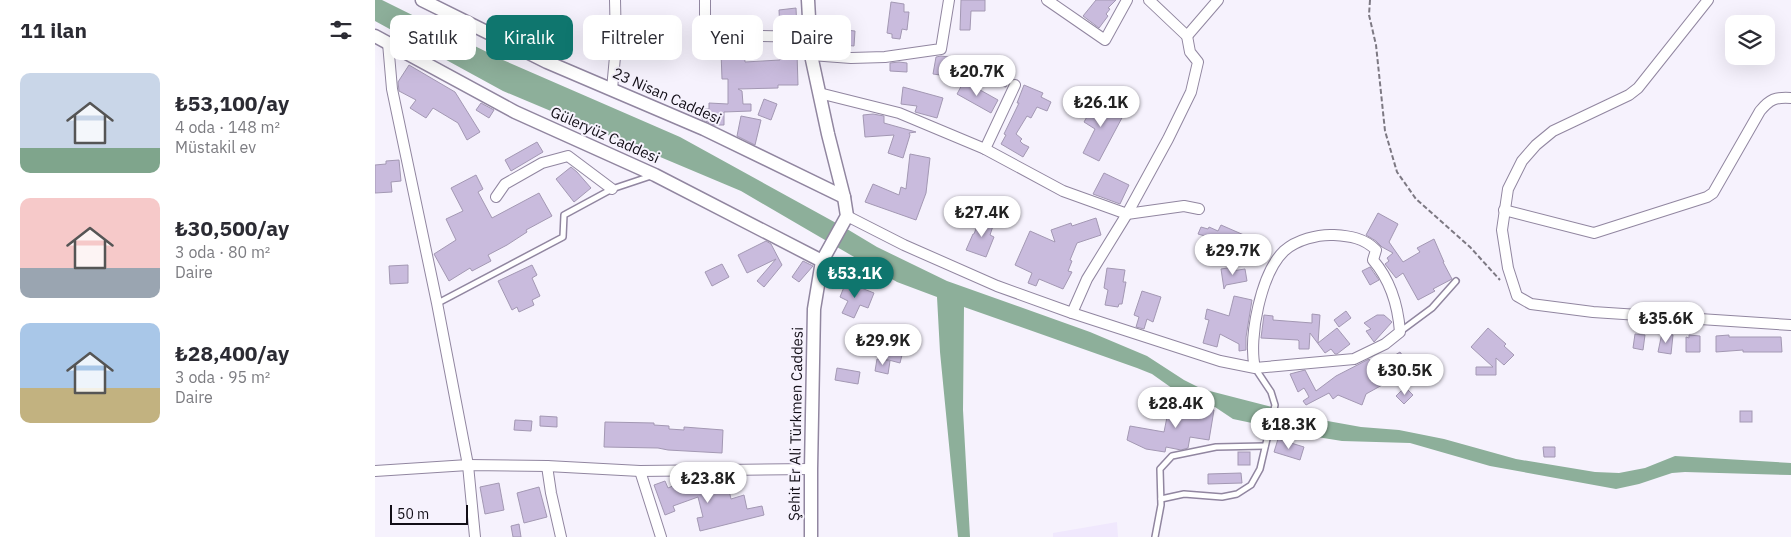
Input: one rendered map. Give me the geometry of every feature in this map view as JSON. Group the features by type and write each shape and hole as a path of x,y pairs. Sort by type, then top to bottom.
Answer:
{"street":[{"name":"23 Nisan Caddesi","path":"422,0 547,62 705,129 844,197"},
{"path":"612,89 616,46 615,0"},
{"path":"705,0 705,35 773,37"},
{"path":"808,0 809,15"},
{"path":"851,58 885,57 941,49 949,0"},
{"path":"1047,0 1105,40 1127,0"},
{"path":"1072,314 1087,279 1127,214 1191,92 1198,62 1190,52 1187,36 1149,0"},
{"path":"1187,36 1217,0"},
{"path":"1708,0 1638,88 1629,95 1553,131 1536,145 1522,161 1508,189 1504,210 1502,230 1508,268 1517,296 1531,304 1593,312 1791,325"},
{"name":"Güleryüz Caddesi","path":"375,36 515,112 655,175 824,257"},
{"path":"388,42 392,89 437,303 468,465 475,537"},
{"path":"812,60 847,216 904,245 997,286 1072,314 1212,359 1255,368 1354,359 1385,344 1400,332 1399,313 1392,292 1373,260 1376,250 1369,243 1349,236 1323,234 1303,240 1284,250 1272,266 1264,286 1255,321 1251,354 1255,368"},
{"path":"985,149 1015,85"},
{"path":"819,93 899,113 985,149 1063,191 1127,214 1184,206 1199,209"},
{"path":"1504,210 1594,233 1707,198 1713,193 1760,111 1769,101 1780,97 1791,98"},
{"path":"496,197 505,184 542,163 568,156 612,189"},
{"name":"Şehit Er Ali Türkmen Caddesi","path":"811,537 814,309 824,257 847,216"},
{"path":"375,471 468,465 547,466 640,471 811,469"},
{"path":"547,466 561,537"},
{"path":"640,471 661,537"}],"lane":[{"path":"437,303 563,236 564,215 612,189 655,175"},
{"path":"1400,332 1432,308 1456,281"},
{"path":"1161,499 1184,494 1222,497 1237,494 1251,485 1260,469 1275,405 1271,392 1255,368"},
{"path":"1155,537 1159,522 1161,499 1160,469 1172,456 1216,447 1265,446"}],"path":[{"path":"1370,0 1369,15 1376,44 1385,131 1397,172 1416,199 1470,247 1517,296"}],"shaded area":[{"path":"375,0 382,0 412,15 390,15 390,29 375,21"},
{"path":"476,47 486,52 486,60 503,60 680,137 877,247 947,281 1090,332 1147,356 1184,380 1202,389 1322,420 1361,427 1399,430 1444,439 1516,459 1595,472 1619,473 1645,468 1675,456 1791,463 1791,475 1672,473 1639,484 1616,489 1490,466 1410,443 1342,441 1317,437 1233,419 1215,407 1193,403 1152,374 964,307 963,410 970,537 958,537 940,352 937,297 897,282 741,191 503,91 446,60 476,60"},
{"path":"1117,522 1118,537 1053,537 1053,533"}],"building":[{"path":"961,0 985,0 985,11 971,11 970,30 960,30"},
{"path":"1096,0 1116,0 1108,8 1110,9 1106,14 1108,16 1099,28 1083,16"},
{"path":"891,2 904,4 904,12 909,12 907,30 902,29 900,39 892,38 892,34 887,33"},
{"path":"796,8 796,15 779,15 779,10"},
{"path":"851,31 855,31 854,46 851,46"},
{"path":"936,57 949,57 947,76 933,74"},
{"path":"721,60 745,60 745,62 797,60 798,85 778,85 778,88 738,89 742,91 743,104 751,104 751,111 724,112 724,125 713,125 702,119 702,109 709,109 709,103 728,104 728,79 722,79"},
{"path":"1001,60 1012,63 1006,87 984,82 987,68 991,69 992,65 999,67"},
{"path":"890,63 907,63 907,72 890,71"},
{"path":"409,65 455,92 480,132 467,140 458,123 433,108 426,118 410,108 416,100 399,91 398,82"},
{"path":"964,81 998,100 991,113 957,94"},
{"path":"1024,85 1043,93 1041,97 1051,102 1047,111 1037,107 1031,118 1027,116 1016,134 1022,139 1020,141 1023,144 1029,147 1023,157 1001,144 1019,103 1017,103"},
{"path":"903,87 943,98 937,118 915,112 917,106 901,104"},
{"path":"764,99 777,104 771,120 758,115"},
{"path":"1097,99 1124,114 1099,161 1083,153 1095,129 1084,122"},
{"path":"481,103 494,110 489,118 476,110"},
{"path":"863,115 884,116 884,123 916,132 909,133 903,158 888,153 894,135 865,137"},
{"path":"741,116 761,120 755,145 737,136"},
{"path":"537,142 543,152 511,171 505,160"},
{"path":"910,154 930,158 926,193 916,220 865,202 873,184 899,195 901,187 906,189"},
{"path":"399,160 401,181 391,182 392,192 375,193 375,165 386,164 386,161"},
{"path":"571,167 591,188 574,202 556,179"},
{"path":"1104,173 1129,185 1120,204 1093,194"},
{"path":"476,175 483,189 478,192 492,218 539,193 552,216 526,230 527,232 488,255 491,261 472,271 470,268 449,281 434,254 456,240 446,219 463,211 451,188"},
{"path":"982,208 990,212 986,220 978,217"},
{"path":"1378,213 1398,224 1389,242 1403,262 1420,252 1417,248 1434,239 1452,279 1418,300 1403,273 1396,278 1385,264 1389,261 1387,258 1393,253 1366,235"},
{"path":"980,218 994,223 990,235 994,237 986,257 966,250"},
{"path":"1096,218 1101,235 1077,243 1068,271 1072,272 1063,289 1039,279 1036,286 1028,283 1032,273 1015,265 1030,231 1055,242 1051,230 1071,223 1072,226"},
{"path":"1221,225 1260,242 1269,248 1261,260 1241,246 1239,253 1212,242 1211,244 1203,240 1205,236 1198,234 1201,227 1208,229 1209,227 1218,231"},
{"path":"766,241 771,244 782,265 764,287 757,281 776,259 747,273 738,255"},
{"path":"803,261 813,266 799,282 792,277"},
{"path":"722,264 729,277 712,286 705,272"},
{"path":"408,265 408,283 390,284 389,266"},
{"path":"532,265 537,275 532,278 540,296 532,300 534,305 519,312 517,307 512,310 498,281"},
{"path":"1234,267 1232,271 1245,269 1247,281 1226,285 1224,289 1221,269"},
{"path":"1370,267 1379,280 1370,285 1362,271"},
{"path":"1107,268 1125,270 1123,282 1126,282 1122,304 1119,304 1118,307 1105,305 1108,290 1104,288"},
{"path":"846,282 874,293 868,308 860,305 854,318 842,313 848,301 840,297"},
{"path":"1142,291 1161,297 1153,322 1147,319 1144,329 1136,327 1139,317 1134,315"},
{"path":"1234,296 1252,300 1246,337 1246,350 1239,351 1239,344 1220,334 1217,347 1203,343 1209,320 1205,319 1207,309 1229,316"},
{"path":"1346,311 1351,318 1339,327 1334,320"},
{"path":"1312,314 1320,315 1318,343 1337,328 1350,344 1335,354 1331,349 1325,353 1310,333 1309,349 1299,349 1298,340 1261,338 1264,315 1273,316 1273,320 1312,323"},
{"path":"1377,315 1384,315 1392,322 1374,342 1366,331 1371,329 1364,323"},
{"path":"1488,328 1506,344 1504,346 1514,355 1504,365 1496,358 1496,375 1476,375 1476,367 1493,367 1471,347"},
{"path":"1662,333 1673,335 1671,354 1658,352"},
{"path":"1635,334 1645,335 1643,350 1633,348"},
{"path":"1689,335 1700,336 1700,352 1686,352 1686,337 1689,338"},
{"path":"1729,335 1729,337 1781,337 1782,352 1743,352 1743,350 1716,352 1716,336"},
{"path":"889,344 904,347 900,363 885,359"},
{"path":"1400,352 1412,369 1400,378 1387,360"},
{"path":"877,359 890,361 888,374 875,371"},
{"path":"1369,359 1384,384 1366,394 1362,405 1338,395 1333,399 1329,393 1306,405 1303,401 1309,397 1307,393 1304,388 1298,392 1290,374 1305,370 1316,391 1336,376"},
{"path":"837,368 860,372 858,384 835,380"},
{"path":"1405,387 1413,395 1404,404 1396,396"},
{"path":"1170,402 1214,410 1209,440 1190,437 1188,448 1181,450 1166,447 1165,452 1146,449 1127,440 1130,426 1164,432"},
{"path":"1740,411 1752,411 1752,422 1740,422"},
{"path":"540,416 557,417 557,427 540,426"},
{"path":"515,420 532,421 531,431 514,430"},
{"path":"605,422 654,423 654,425 669,426 669,429 684,430 684,427 723,430 722,453 658,448 604,447"},
{"path":"1278,439 1304,447 1300,460 1274,452"},
{"path":"1543,447 1555,447 1555,457 1544,457"},
{"path":"1238,452 1250,452 1250,465 1238,465"},
{"path":"1241,473 1242,483 1208,484 1208,474"},
{"path":"665,481 668,488 682,482 686,491 727,482 731,499 744,495 747,509 762,506 764,515 700,531 697,518 703,517 698,497 673,506 675,511 665,515 654,485"},
{"path":"499,483 504,510 485,514 480,487"},
{"path":"539,487 547,517 524,523 517,493"},
{"path":"519,524 521,537 513,537 511,526"}]}
